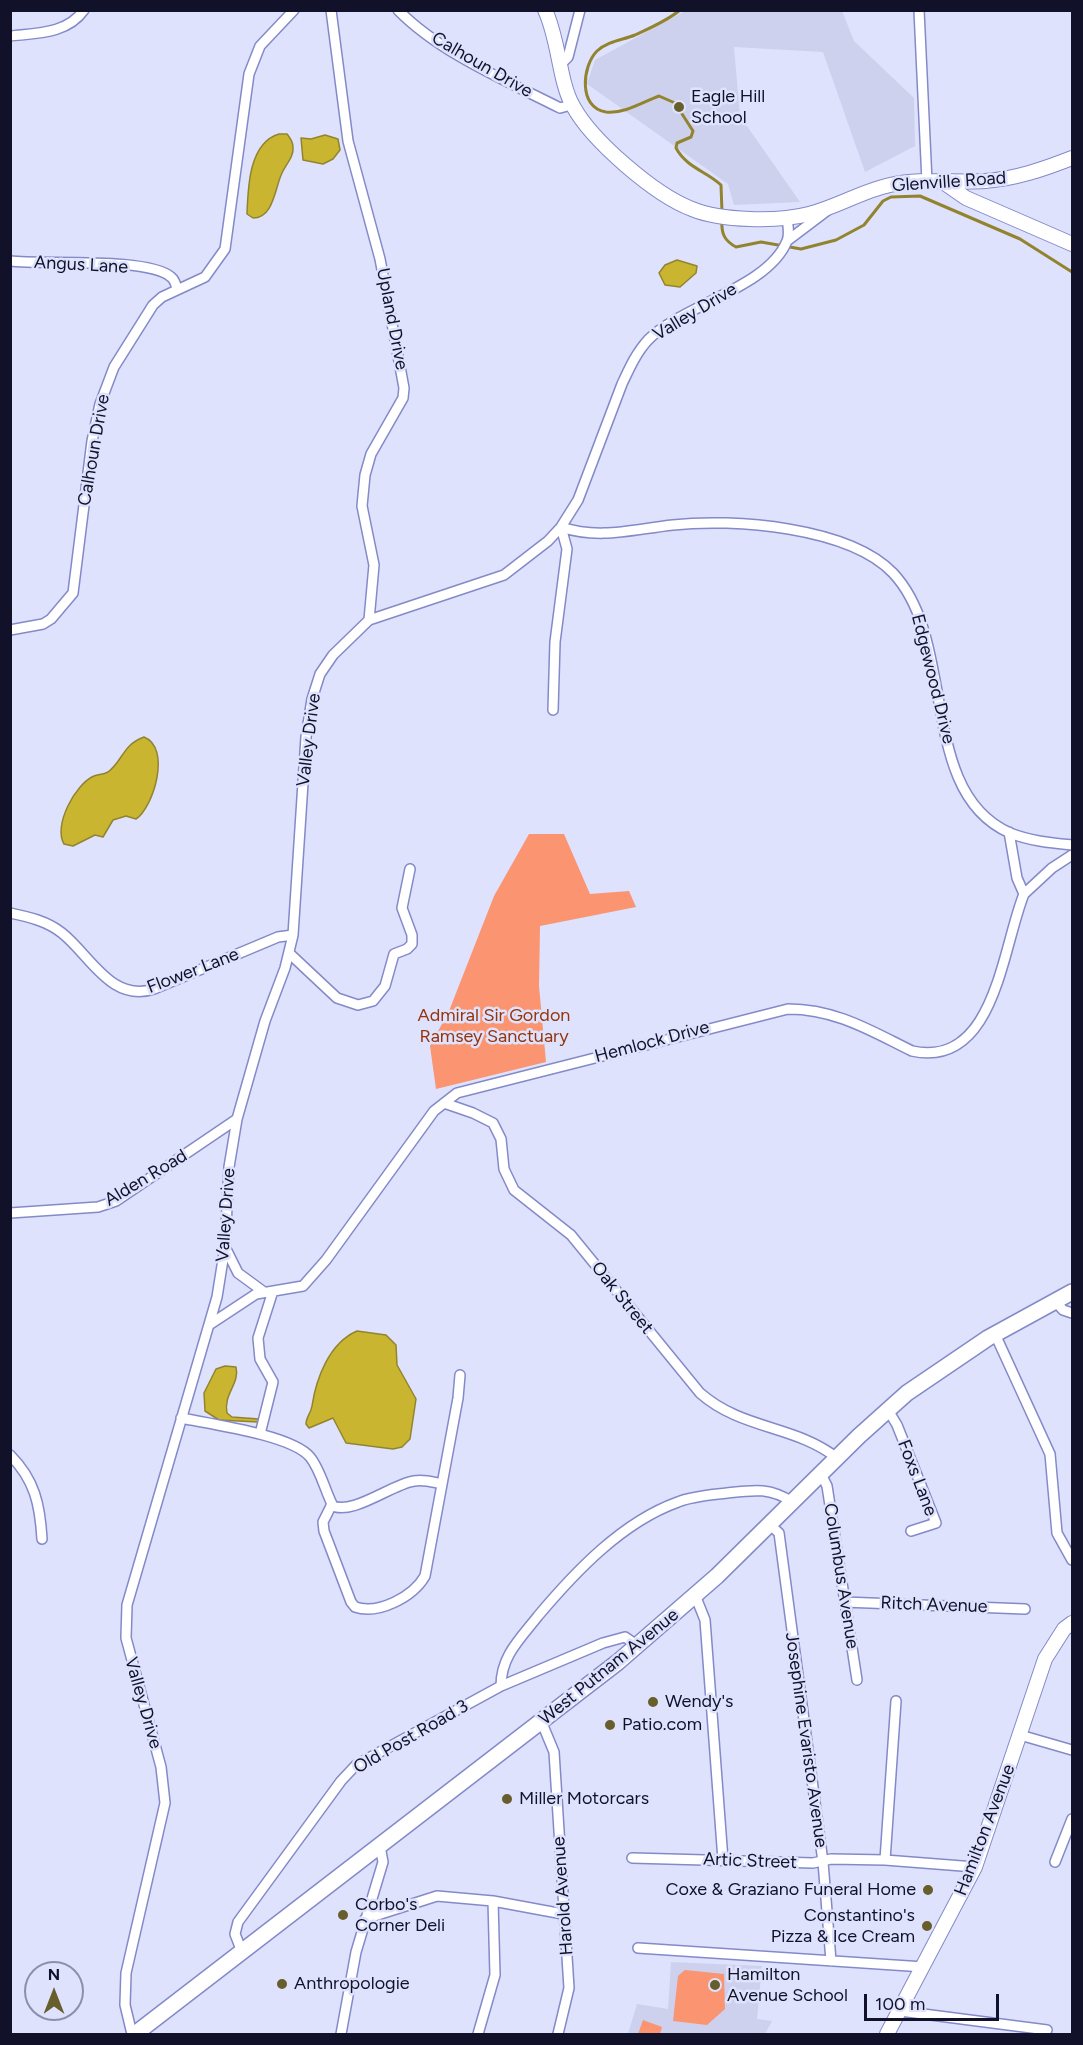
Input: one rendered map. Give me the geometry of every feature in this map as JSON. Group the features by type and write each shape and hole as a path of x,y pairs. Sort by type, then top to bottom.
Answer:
{"main road":[{"name":"Glenville Road","path":"545,10 571,105 602,144 632,170 678,203 721,216 787,218 832,207 888,185 1013,177 1072,158"},
{"path":"943,182 966,198 1072,244"},
{"name":"West Putnam Avenue","path":"133,2034 542,1723 638,1646 695,1595 888,1410 919,1384 995,1334 1072,1292"},
{"name":"Hamilton Avenue","path":"887,2034 975,1867 1045,1659 1064,1629 1072,1623"}],"street":[{"path":"10,36 55,31 76,20 84,10"},
{"name":"Calhoun Drive","path":"10,630 44,624 73,593 92,441 104,390 114,367 153,305 177,290 205,277 225,249 249,74 263,40 294,10"},
{"name":"Upland Drive","path":"331,10 348,141 380,259 404,388 404,398 371,454 365,475 362,506 374,565 369,620"},
{"name":"Calhoun Drive","path":"398,10 414,26 501,79 560,108 571,105"},
{"path":"561,64 568,57 580,10"},
{"path":"919,10 927,182"},
{"name":"Valley Drive","path":"133,2034 125,2005 126,1974 165,1803 161,1767 127,1644 127,1605 222,1276 229,1167 237,1119 293,935 306,737 312,699 320,674 333,655 369,620 504,575 548,542 561,527 578,500 630,366 648,341 678,319 754,276 784,246 832,207"},
{"path":"784,246 787,218"},
{"name":"Angus Lane","path":"10,261 126,265 166,274 172,278 177,290"},
{"name":"Edgewood Drive","path":"561,527 579,533 606,535 674,525 744,523 783,529 836,542 880,561 909,594 922,621 948,741 968,797 987,819 1010,832 1034,840 1072,845"},
{"path":"553,710 555,642 567,549 561,527"},
{"path":"1010,832 1017,878 1024,894"},
{"name":"Hemlock Drive","path":"208,1325 232,1308 268,1292 293,1290 309,1280 435,1111 457,1093 788,1009 814,1010 845,1017 912,1051 934,1054 946,1052 971,1036 985,1012 1024,894 1052,868 1072,855"},
{"path":"289,953 337,998 358,1005 373,1001 385,986 394,954 407,949 411,944 412,935 402,908 410,868"},
{"name":"Flower Lane","path":"10,913 38,920 62,933 101,976 135,992 154,989 278,938 293,935"},
{"name":"Oak Street","path":"444,1103 473,1113 493,1124 501,1139 504,1169 514,1190 571,1235 700,1393 718,1408 741,1419 814,1442 837,1458"},
{"name":"Alden Road","path":"10,1213 98,1207 116,1201 237,1119"},
{"path":"225,1246 238,1273 268,1292 258,1338 260,1359 273,1382 260,1434"},
{"path":"1054,1301 1063,1310 1072,1313"},
{"path":"995,1334 1050,1454 1057,1533 1072,1560"},
{"path":"181,1418 260,1434 302,1449 311,1458 331,1505 323,1522 324,1531 351,1602 355,1607 364,1609 403,1599 420,1586 425,1576 458,1398 460,1375"},
{"name":"Foxs Lane","path":"888,1410 897,1425 936,1523 911,1531"},
{"path":"10,1455 24,1468 37,1495 42,1539"},
{"name":"Columbus Avenue","path":"821,1474 827,1486 857,1680"},
{"path":"331,1505 346,1508 411,1481 424,1480 442,1484"},
{"path":"501,1686 503,1666 511,1649 570,1578 597,1551 636,1525 681,1500 721,1494 770,1490 792,1502"},
{"name":"Josephine Evaristo Avenue","path":"770,1524 778,1533 823,1862 831,1961"},
{"path":"695,1595 705,1620 723,1860"},
{"name":"Ritch Avenue","path":"844,1602 1025,1609"},
{"name":"Old Post Road 3","path":"242,1952 235,1934 238,1922 349,1772 368,1757 501,1686 613,1639 625,1637 638,1646"},
{"path":"885,1860 896,1701"},
{"name":"Harold Avenue","path":"542,1723 554,1752 569,1988 558,2034"},
{"path":"1020,1734 1072,1750"},
{"path":"1055,1862 1072,1819"},
{"path":"341,2034 350,1982 365,1919 383,1862 380,1846"},
{"name":"Artic Street","path":"632,1858 823,1862 831,1859 885,1860 975,1867"},
{"path":"365,1919 437,1896 493,1901 563,1914"},
{"path":"478,2034 495,1975 493,1901"},
{"path":"638,1948 924,1967"},
{"path":"900,2011 1047,2030"}],"shaded area":[{"name":"Eagle Hill School","path":"685,11 842,11 854,41 914,98 915,146 865,172 823,52 734,47 740,116 800,202 734,205 728,184 587,84 595,60"},
{"path":"279,134 287,134 293,145 293,151 282,173 270,207 260,217 253,218 247,214 252,167 261,146"},
{"path":"325,135 338,139 340,150 333,159 323,164 303,160 301,138 311,139"},
{"path":"677,260 697,266 696,273 680,287 665,285 659,273 665,265"},
{"path":"144,737 152,743 157,753 158,765 153,791 142,813 136,819 126,816 113,820 103,837 95,835 73,846 64,844 61,827 73,796 87,780 113,768 131,744"},
{"path":"357,1331 386,1335 396,1345 397,1365 416,1399 410,1439 402,1447 393,1449 346,1443 333,1418 309,1428 306,1424 326,1363 339,1344"},
{"path":"225,1366 236,1367 237,1373 227,1400 227,1413 232,1417 259,1419 258,1422 219,1420 205,1411 204,1393 216,1369"},
{"name":"Hamilton Avenue School","path":"671,1962 762,1966 757,2019 772,2021 765,2034 628,2034 637,2004 668,2009"}],"green space":[{"name":"Admiral Sir Gordon Ramsey Sanctuary","path":"529,834 564,834 590,894 629,891 636,907 540,926 539,986 546,1062 436,1089 430,1046 449,1011 494,896"},
{"path":"685,1970 724,1974 725,2009 707,2025 673,2021 678,1976"},
{"path":"643,2020 662,2027 660,2034 638,2034"}],"waterway":[{"path":"680,10 652,27 597,51 588,66 585,86 591,103 597,109 606,112 626,109 659,96 675,103 693,131 691,137 677,143 676,148 691,165 721,185 722,212"},
{"path":"722,221 724,237 736,247 761,242 801,249 836,240 864,225 883,201 891,197 920,196 1020,239 1072,272"}],"place":[{"name":"Eagle Hill School","path":"679,107"},
{"name":"Wendy's","path":"653,1702"},
{"name":"Patio.com","path":"610,1725"},
{"name":"Miller Motorcars","path":"507,1799"},
{"name":"Coxe & Graziano Funeral Home","path":"928,1890"},
{"name":"Corbo's Corner Deli","path":"343,1915"},
{"name":"Constantino's Pizza & Ice Cream","path":"927,1926"},
{"name":"Anthropologie","path":"282,1984"},
{"name":"Hamilton Avenue School","path":"715,1985"}]}
